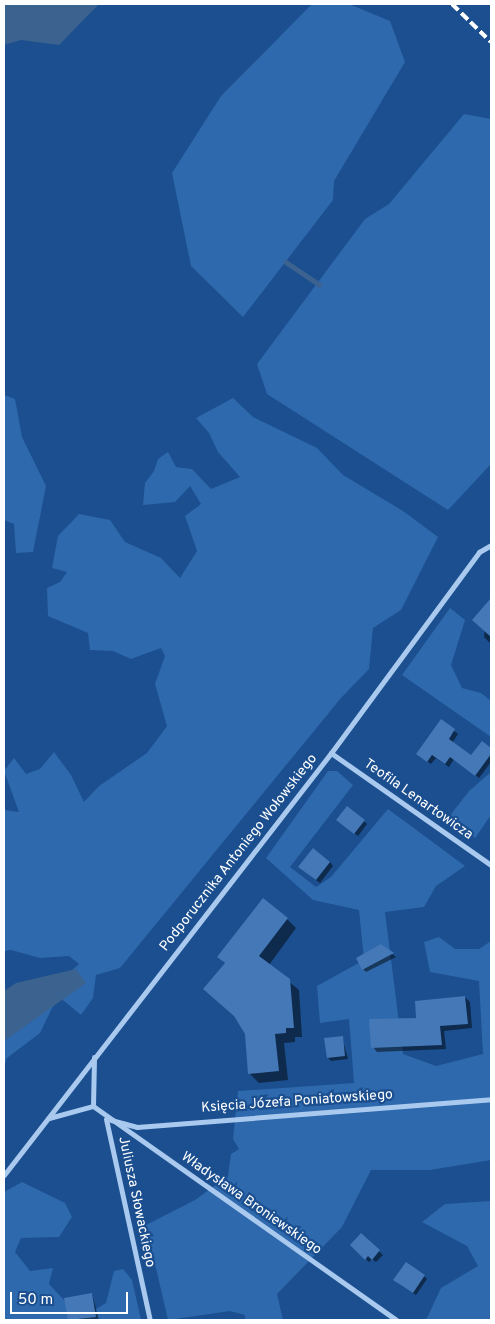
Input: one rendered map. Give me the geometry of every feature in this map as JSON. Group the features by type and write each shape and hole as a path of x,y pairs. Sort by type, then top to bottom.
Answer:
{"street":[{"name":"Podporucznika Antoniego Wołowskiego","path":"4,1175 332,753 479,552 490,544"},
{"name":"Teofila Lenartowicza","path":"332,753 491,865"},
{"path":"48,1118 93,1106 94,1057"},
{"name":"Księcia Józefa Poniatowskiego","path":"106,1119 137,1127 491,1099"},
{"name":"Władysława Broniewskiego","path":"93,1106 106,1119 396,1320"},
{"name":"Juliusza Słowackiego","path":"106,1119 150,1320"}],"shaded area":[{"path":"4,4 99,4 59,45 21,40 4,45"},
{"path":"312,4 349,4 390,21 405,62 334,181 333,200 243,317 191,266 172,173 221,96"},
{"path":"464,114 491,119 491,464 448,510 267,394 257,364 365,219 389,204"},
{"path":"4,395 15,399 22,437 46,486 33,552 16,553 14,524 4,520"},
{"path":"233,398 253,417 317,448 343,475 403,511 438,537 401,610 373,628 369,669 341,698 120,968 96,975 93,998 81,1015 58,996 40,1033 7,1058 4,1066 4,1028 79,964 69,956 40,958 11,950 4,951 4,810 19,812 4,771 14,758 26,774 40,769 54,752 71,775 84,802 99,786 147,753 167,726 155,684 165,656 161,648 131,659 113,651 90,650 88,633 48,616 47,588 60,582 67,572 52,568 58,536 79,514 110,520 125,542 161,558 180,578 197,551 185,516 201,504 190,486 175,502 143,505 145,483 154,471 158,459 168,452 176,467 192,469 211,489 240,477 218,452 209,433 196,418"},
{"path":"450,608 465,620 451,665 462,688 481,693 491,701 491,737 402,675"},
{"path":"328,771 337,771 353,785 290,867 316,887 331,877 388,809 465,866 436,886 424,907 385,912 403,1054 436,1066 483,1054 479,981 430,972 424,942 439,937 455,949 479,949 491,941 491,1160 430,1170 371,1170 342,1227 277,1294 283,1320 245,1320 245,1315 230,1311 168,1320 146,1225 195,1200 228,1176 231,1154 239,1149 233,1139 238,1091 354,1083 349,1019 320,1023 317,986 364,960 359,910 313,900 266,858"},
{"path":"491,772 491,815 475,838 448,818 469,791"},
{"path":"76,969 86,983 4,1041 4,991 16,983"},
{"path":"22,1182 65,1203 72,1217 59,1237 21,1238 15,1252 30,1271 53,1268 49,1284 81,1318 106,1303 114,1271 123,1269 132,1280 141,1320 4,1320 4,1192"},
{"path":"491,1201 491,1320 422,1320 427,1318 441,1288 478,1266 467,1246 422,1222 445,1204"}],"building":[{"path":"491,598 491,637 472,620"},
{"path":"441,719 455,729 449,739 471,755 482,741 491,748 491,754 475,776 450,757 445,764 432,755 427,762 416,754"},
{"path":"347,806 365,820 354,834 336,820"},
{"path":"313,848 330,862 316,880 298,867"},
{"path":"263,898 288,918 259,956 290,979 294,1028 286,1028 286,1033 275,1034 279,1071 248,1074 245,1034 234,1016 203,989 225,963 217,957"},
{"path":"381,944 394,953 362,970 356,958"},
{"path":"465,996 468,1024 440,1026 442,1045 371,1048 369,1019 416,1018 415,1001"},
{"path":"343,1036 345,1056 327,1058 324,1038"},
{"path":"361,1233 380,1250 372,1260 368,1256 365,1260 350,1245"},
{"path":"406,1262 425,1275 413,1293 393,1280"},
{"path":"92,1293 96,1317 68,1320 64,1298"}],"waterway":[{"path":"286,262 319,284"}],"railway":[{"path":"452,4 491,42"}]}
